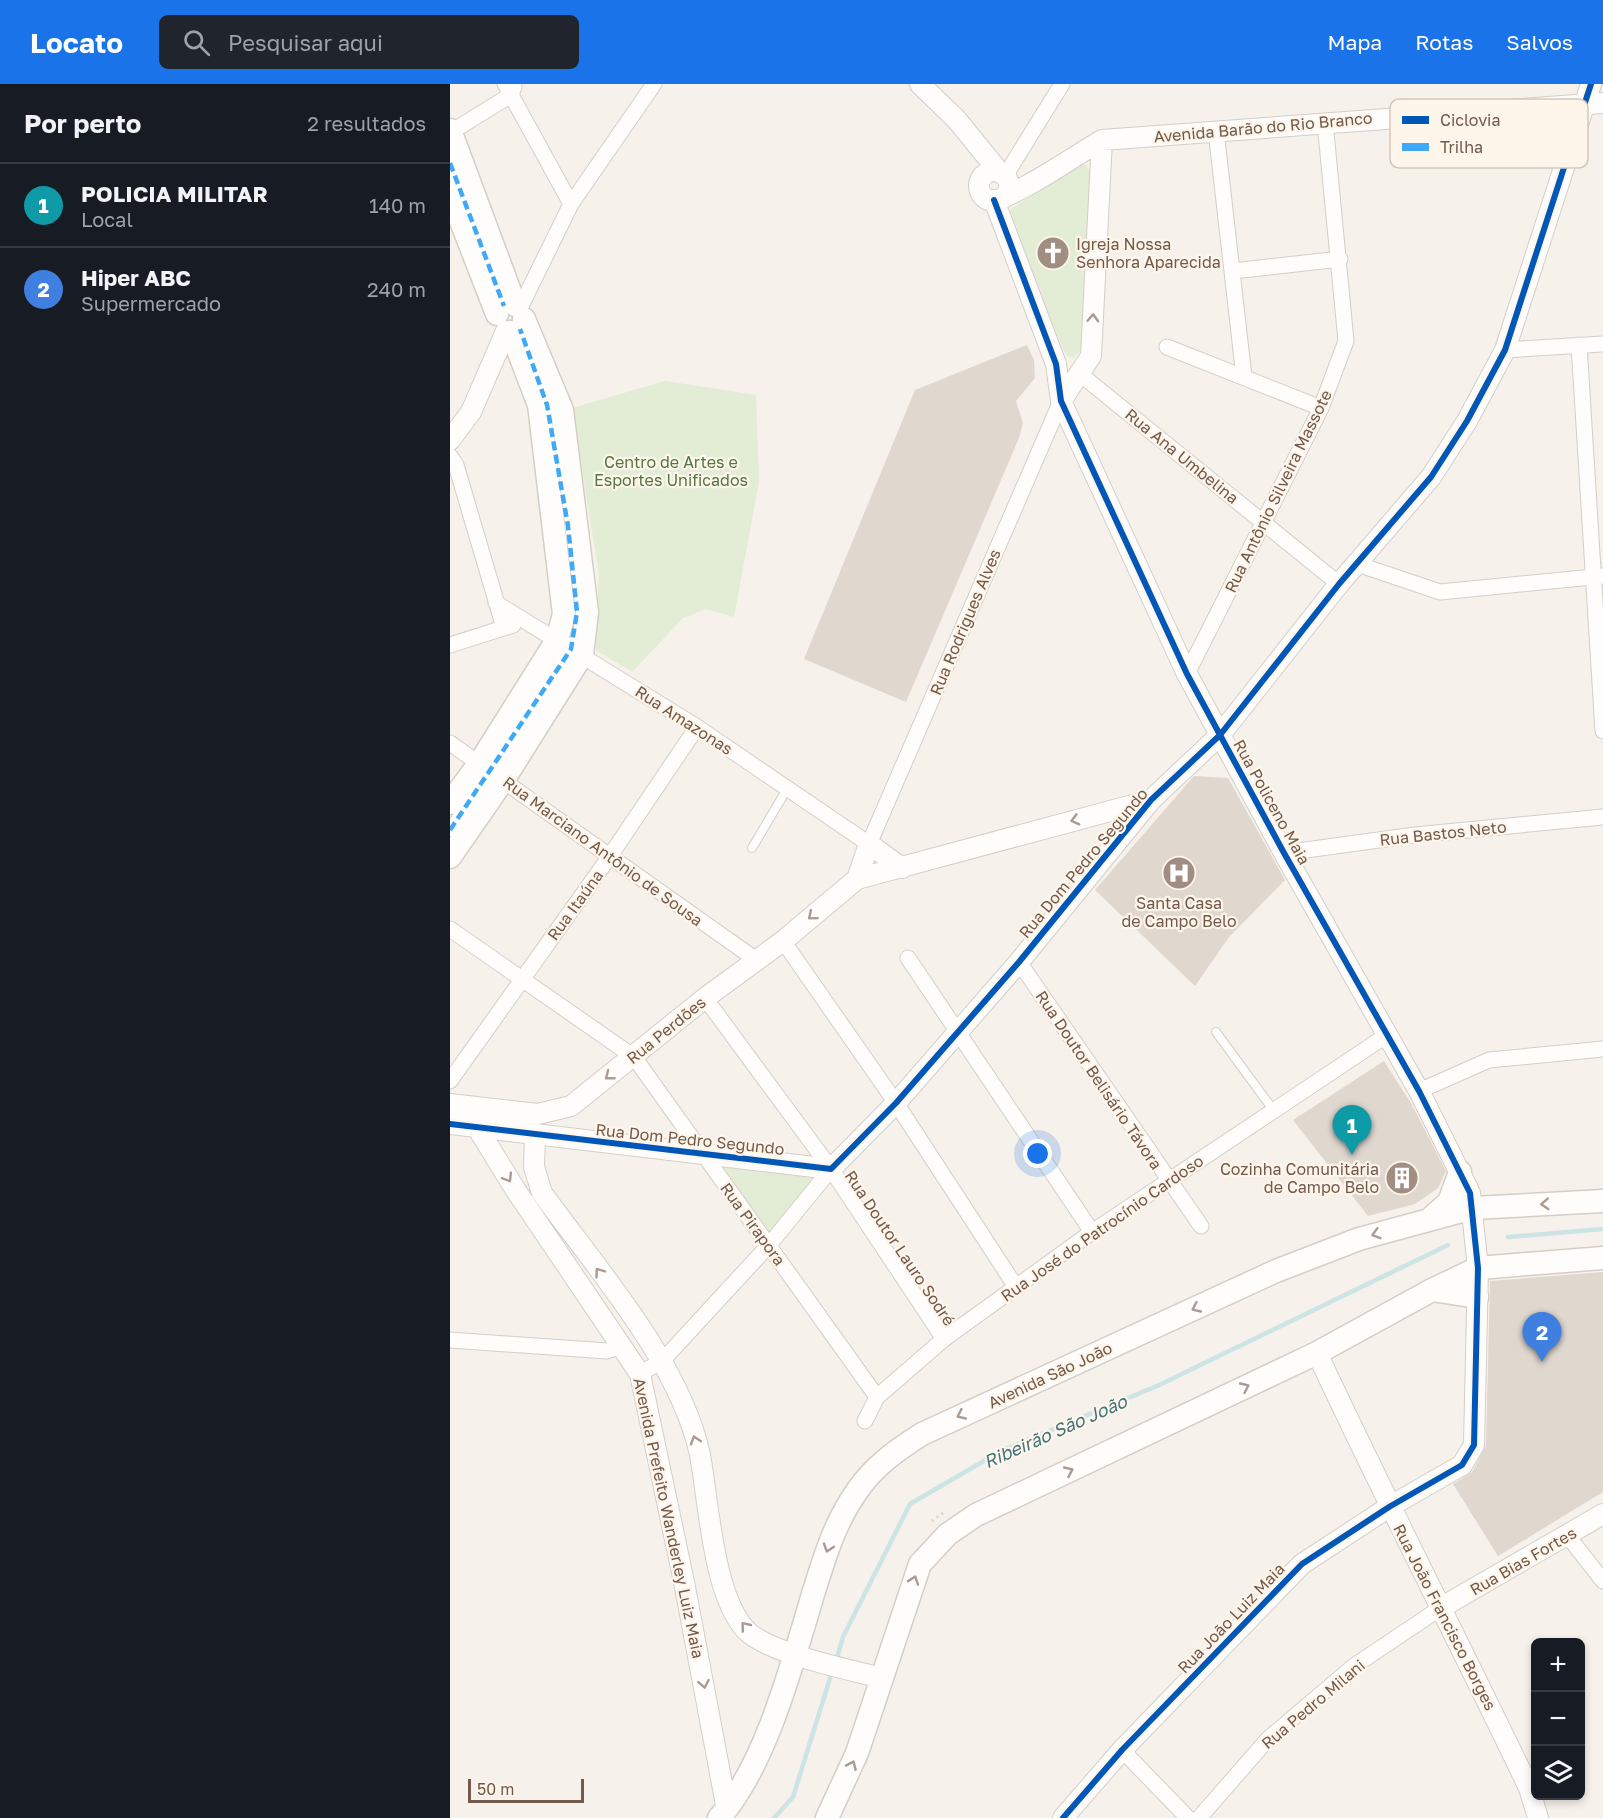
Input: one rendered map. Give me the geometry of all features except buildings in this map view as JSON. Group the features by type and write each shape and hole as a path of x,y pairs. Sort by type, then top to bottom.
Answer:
{"main road":[{"path":"451,131 512,318"},
{"path":"450,856 491,771 570,648 587,612 562,410 453,206"},
{"path":"450,803 491,771"},
{"path":"1432,1217 1449,1202 1460,1172"},
{"name":"Avenida São João","path":"723,1814 759,1752 803,1656 833,1530 857,1490 886,1458 922,1434 1276,1271 1359,1239 1432,1217 1473,1208 1603,1201"},
{"path":"827,1818 857,1753 873,1676 920,1564 948,1534 976,1515 1317,1353 1432,1290 1478,1268 1603,1258"},
{"path":"1432,1290 1477,1297"}],"street":[{"path":"450,440 471,412 512,318 571,204 654,84"},
{"name":"Rua Policeno Maia","path":"920,84 957,120 998,185 1056,364 1061,401 1187,674 1284,854 1419,1091 1460,1172 1470,1193 1473,1208 1478,1268"},
{"path":"998,185 1062,84"},
{"name":"Rua Dom Pedro Segundo","path":"1590,84 1593,103"},
{"path":"451,131 510,88 571,204"},
{"name":"Avenida Barão do Rio Branco","path":"1102,140 1390,117"},
{"name":"Rua Antônio Silveira Massote","path":"1187,674 1321,408 1346,341 1340,259 1325,122"},
{"path":"1216,131 1244,377"},
{"path":"998,185 1032,185 1043,175 1102,140"},
{"path":"1061,401 1091,356 1102,140"},
{"path":"450,163 512,318"},
{"name":"Rua Dom Pedro Segundo","path":"450,1124 535,1136 702,1152 831,1168 896,1103 1019,962 1151,800 1220,735 1339,584 1431,477 1467,421 1505,350 1570,168"},
{"path":"1233,271 1340,259"},
{"path":"1505,350 1603,344"},
{"path":"1579,345 1599,577 1603,731"},
{"path":"1167,347 1321,408"},
{"path":"1056,364 1080,374"},
{"name":"Rua Ana Umbelina","path":"1080,374 1339,584"},
{"name":"Rua Rodrigues Alves","path":"868,844 1061,401"},
{"path":"450,456 456,465 504,628"},
{"path":"1357,564 1440,592 1599,577"},
{"name":"Rua Amazonas","path":"496,603 527,620 697,727 868,844"},
{"path":"450,645 527,620"},
{"name":"Rua Itaúna","path":"450,1081 610,856 697,727"},
{"name":"Rua Marciano Antônio de Sousa","path":"450,743 755,959"},
{"path":"450,830 491,771"},
{"path":"857,879 1151,800"},
{"path":"1113,809 1112,821 1122,836"},
{"name":"Rua Bastos Neto","path":"1284,854 1415,835 1603,817"},
{"path":"857,879 868,844 902,868"},
{"name":"Rua Perdões","path":"450,1104 538,1114 571,1106 857,879"},
{"name":"Rua Pirapora","path":"450,929 634,1057 877,1397"},
{"path":"783,940 896,1103 1016,1287"},
{"path":"908,958 1092,1232"},
{"name":"Rua Doutor Belisário Távora","path":"1019,962 1168,1182 1201,1226"},
{"name":"Rua Doutor Lauro Sodré","path":"705,998 831,1168 945,1339"},
{"name":"Rua José do Patrocínio Cardoso","path":"865,1420 877,1397 945,1339 1092,1232 1388,1035"},
{"path":"1419,1091 1489,1060 1603,1049"},
{"name":"Avenida Prefeito Wanderley Luiz Maia","path":"478,1129 640,1374 686,1593 723,1814"},
{"name":"Avenida Prefeito Wanderley Luiz Maia","path":"535,1136 534,1167 542,1193 663,1360 699,1453 720,1574 729,1604 749,1632 803,1656 873,1676"},
{"path":"640,1374 663,1360 769,1245 831,1168"},
{"name":"Rua João Luiz Maia","path":"1063,1818 1122,1750 1302,1564 1389,1508 1462,1465 1474,1445 1478,1268"},
{"path":"450,1340 607,1351 621,1346"},
{"name":"Rua João Francisco Borges","path":"1317,1353 1389,1508 1442,1607 1529,1788 1538,1818"},
{"name":"Rua Bias Fortes","path":"1442,1607 1603,1514"},
{"path":"1567,1535 1603,1581"},
{"name":"Rua Pedro Milani","path":"1199,1818 1268,1738 1354,1666 1442,1607"},
{"path":"1122,1750 1188,1818"}],"lane":[{"path":"752,848 787,789"},
{"path":"1216,1032 1274,1112"}],"path":[{"path":"930,1523 945,1512"}],"green space":[{"path":"1077,165 1086,165 1093,176 1084,348 1073,358 1066,355 1009,222 1011,209"},
{"name":"Centro de Artes e Esportes Unificados","path":"665,381 756,395 759,482 734,617 706,609 683,618 632,672 596,650 599,575 572,408"},
{"path":"723,1166 817,1177 769,1235"}],"waterway":[{"name":"Ribeirão São João","path":"1508,1237 1603,1229"},
{"name":"Ribeirão São João","path":"836,1661 843,1637 910,1504 1001,1451 1157,1386 1448,1245"},
{"name":"Ribeirão São João","path":"774,1818 793,1797 832,1672"}],"marked path":[{"path":"450,163 504,306"},
{"path":"450,830 571,649 577,612 568,526 547,405 520,329"}],"cycle path":[{"path":"1586,99 1591,84"},
{"path":"450,1124 831,1169 896,1103 1019,962 1151,800 1220,735 1339,584 1431,477 1467,421 1505,350 1564,168"},
{"path":"994,200 1056,364 1061,401 1187,674 1284,853 1419,1091 1470,1193 1478,1268 1474,1445 1462,1465 1389,1507 1302,1564 1122,1750 1063,1818"}],"place":[{"name":"Igreja Nossa Senhora Aparecida","path":"1053,253"},
{"name":"Santa Casa de Campo Belo","path":"1179,873"},
{"name":"POLICIA MILITAR","path":"1352,1155"},
{"name":"Cozinha Comunitária de Campo Belo","path":"1402,1178"},
{"name":"Hiper ABC","path":"1542,1362"}]}
